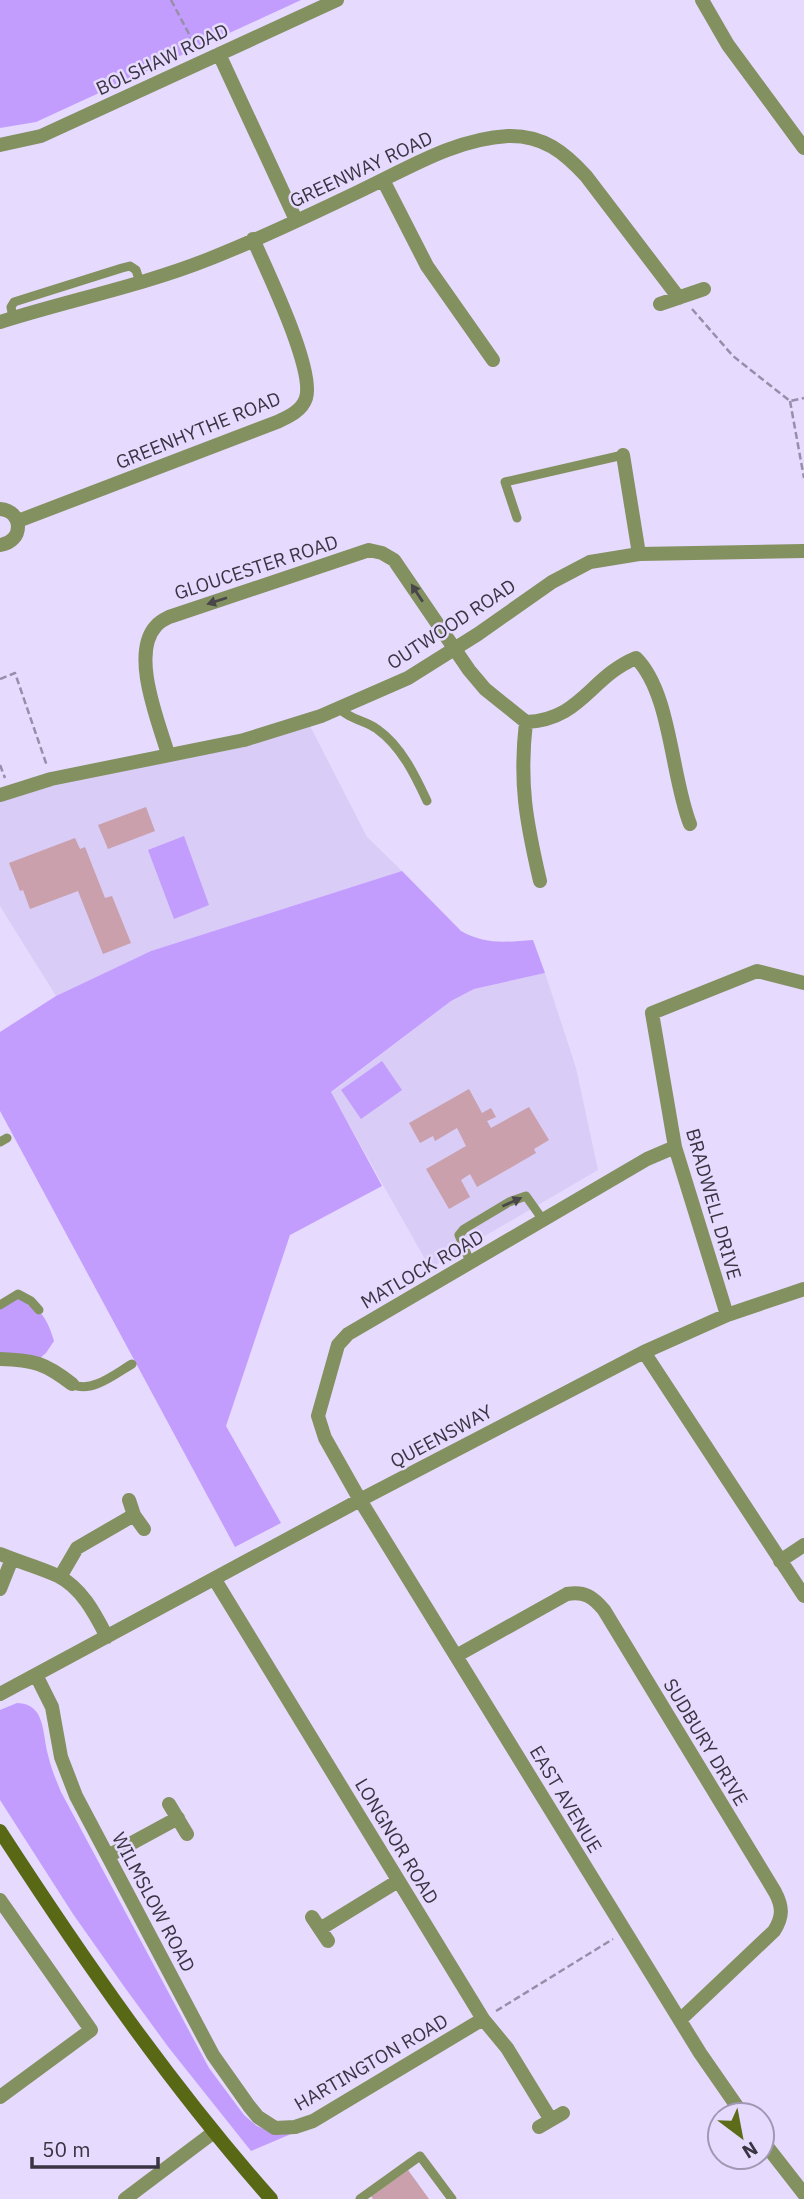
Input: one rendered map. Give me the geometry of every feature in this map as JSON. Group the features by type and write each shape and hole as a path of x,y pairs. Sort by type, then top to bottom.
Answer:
{"main road":[{"path":"0,1831 152,2053 271,2199"}],"street":[{"name":"BOLSHAW ROAD","path":"0,145 41,136 337,0"},
{"path":"702,0 721,35 804,148"},
{"path":"219,54 296,220"},
{"name":"GREENWAY ROAD","path":"7,320 190,266 443,151 490,139 524,137 548,143 569,158 586,176 679,298"},
{"path":"383,180 427,266 493,360"},
{"name":"GREENHYTHE ROAD","path":"18,521 278,422 306,401 301,359 290,323 253,239"},
{"path":"660,304 704,289"},
{"path":"623,455 639,554"},
{"path":"0,509 10,511 18,521 19,529 16,537 8,544 0,545"},
{"name":"GLOUCESTER ROAD","path":"168,754 145,668 145,652 156,626 169,617 369,550 394,560 485,689 526,722"},
{"name":"OUTWOOD ROAD","path":"0,795 51,779 244,740 339,708 408,678 552,582 578,567 600,559 639,554 804,551"},
{"path":"540,881 524,805 522,778 526,722 562,714 582,700 618,666 636,658 650,676 660,701 678,790 690,824"},
{"name":"BRADWELL DRIVE","path":"727,1315 675,1147 652,1013 757,971 804,983"},
{"name":"MATLOCK ROAD","path":"360,1500 325,1438 318,1416 338,1345 348,1334 647,1160 675,1147"},
{"name":"QUEENSWAY","path":"0,1694 360,1500 644,1352 727,1315 804,1289"},
{"path":"644,1352 804,1596"},
{"path":"0,1359 34,1362 49,1367 72,1384"},
{"path":"129,1500 134,1515 144,1529"},
{"name":"EAST AVENUE","path":"360,1500 624,1932 733,2101"},
{"path":"60,1577 77,1548 134,1515"},
{"path":"780,1561 804,1545"},
{"path":"0,1589 6,1556 60,1577 72,1585 89,1604 107,1637"},
{"name":"LONGNOR ROAD","path":"215,1580 483,2019 507,2048 551,2120"},
{"name":"SUDBURY DRIVE","path":"456,1656 567,1594 576,1592 591,1596 604,1610 782,1907 779,1923 774,1931 680,2021"},
{"name":"WILMSLOW ROAD","path":"36,1675 52,1707 66,1772 108,1856 213,2055 258,2117 275,2128"},
{"path":"169,1804 187,1834"},
{"path":"108,1856 177,1818"},
{"path":"320,1929 398,1881"},
{"path":"0,2097 91,2030 3,1910"},
{"name":"HARTINGTON ROAD","path":"275,2128 295,2127 313,2121 483,2019"},
{"path":"125,2199 214,2132"},
{"path":"776,2158 804,2194"}],"lane":[{"path":"517,518 505,482 623,455"},
{"path":"339,708 347,716 376,728 387,738 404,758 427,801"},
{"path":"471,1264 459,1235 464,1228 509,1202 526,1196 543,1220"},
{"path":"0,1305 18,1294 31,1301 39,1310"},
{"path":"72,1384 79,1388 92,1386 132,1364"},
{"path":"360,2199 420,2155 452,2199"}],"path":[{"path":"171,0 203,62"},
{"path":"679,298 733,356 790,401 804,478"},
{"path":"790,401 804,398"},
{"path":"0,679 15,673 51,779"},
{"path":"483,2019 624,1932"}],"shaded area":[{"path":"0,0 301,0 36,122 0,128"},
{"path":"308,722 367,837 402,871 151,951 56,996 0,906 0,797"},
{"path":"184,836 209,905 174,919 148,850"},
{"path":"402,871 461,931 487,941 533,940 545,973 474,989 451,1001 331,1092 382,1186 290,1235 226,1426 281,1523 235,1547 0,1111 0,1032 56,996 151,951"},
{"path":"545,973 576,1068 598,1170 430,1268 331,1093 451,1001 474,989"},
{"path":"382,1061 402,1090 361,1119 341,1090"},
{"path":"18,1294 41,1314 54,1341 46,1353 35,1362 0,1359 0,1305"},
{"path":"17,1703 33,1708 38,1714 61,1792 209,2068 244,2115 257,2126 275,2134 291,2134 251,2151 123,1985 73,1914 0,1800 0,1710"}],"building":[{"path":"146,807 155,831 108,849 98,825"},
{"path":"75,838 80,849 85,847 105,898 112,896 131,943 103,954 78,891 30,909 9,863"},
{"path":"469,1089 482,1113 491,1108 496,1117 487,1121 491,1128 529,1107 549,1140 534,1149 536,1153 477,1187 470,1174 461,1180 470,1197 449,1209 426,1169 466,1146 457,1128 435,1141 433,1136 420,1143 409,1123"},
{"path":"408,2170 429,2199 373,2199 371,2196"}]}
